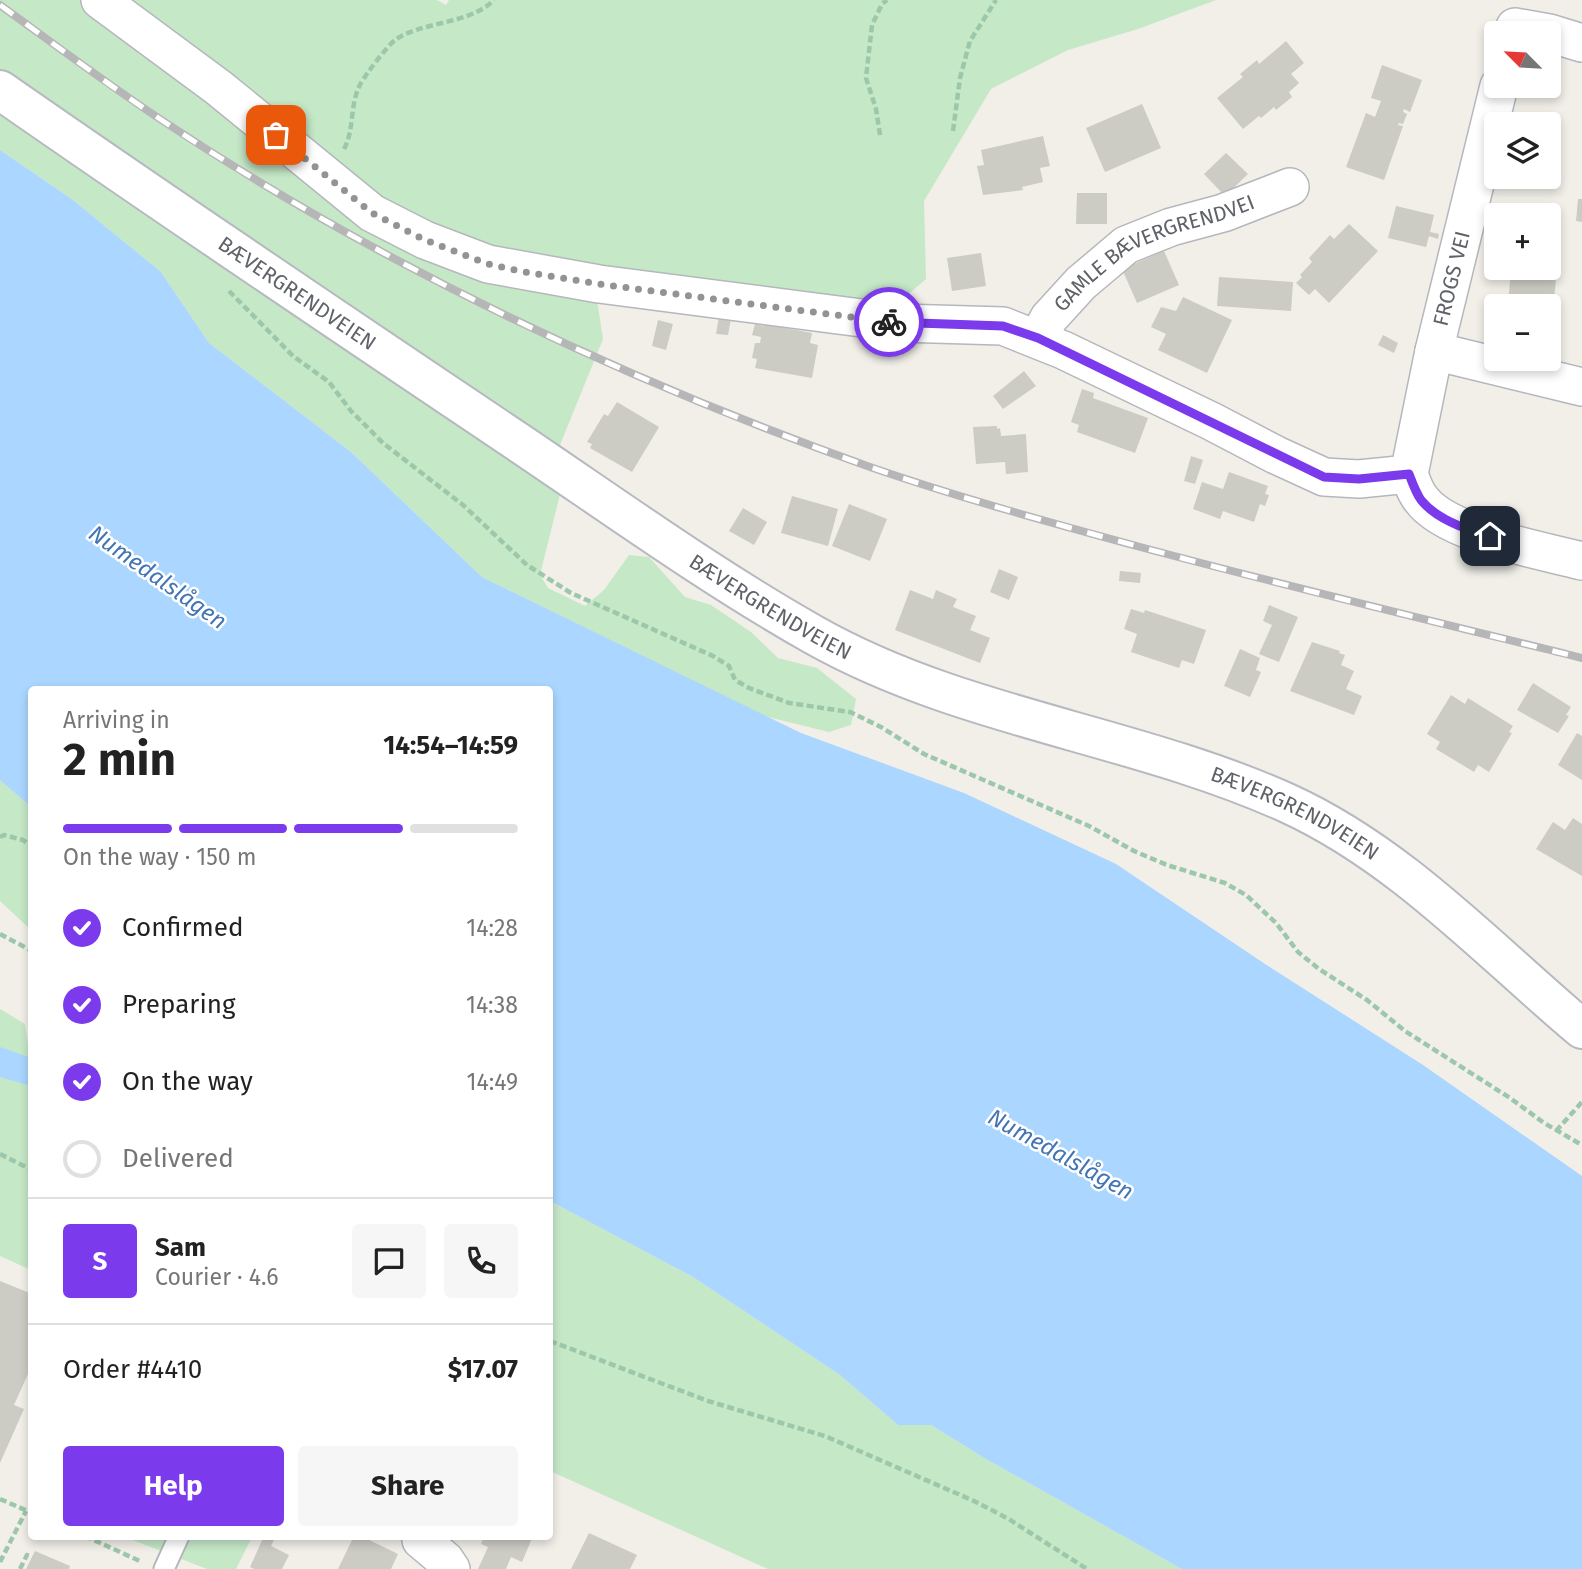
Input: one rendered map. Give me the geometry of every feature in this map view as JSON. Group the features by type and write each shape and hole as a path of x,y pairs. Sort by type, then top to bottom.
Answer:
{"main road":[{"name":"BÆVERGRENDVEIEN","path":"0,90 534,453 699,563 812,634 902,678 966,700 1168,759 1243,786 1324,822 1368,847 1416,884 1582,1029"}],"street":[{"name":"GAMLE BÆVERGRENDVEI","path":"100,0 219,88 372,213 425,240 488,264 524,272 900,323 1003,326 1038,338 1324,477 1359,479 1409,474"},
{"path":"1517,20 1582,43"},
{"name":"FROGS VEI","path":"1409,474 1434,351 1496,98"},
{"name":"GAMLE BÆVERGRENDVEI","path":"1038,338 1049,318 1081,283 1126,245 1171,227 1223,213 1290,187"},
{"path":"1434,351 1582,387"},
{"path":"1409,474 1421,499 1438,515 1468,530 1582,561"},
{"path":"421,1540 445,1560 451,1569"}],"lane":[{"path":"155,1566 176,1540"}],"path":[{"path":"328,178 349,139 353,100 362,81 395,40 424,28 464,17 488,6 494,0"},
{"path":"880,135 876,109 866,78 872,25 882,4 887,0"},
{"path":"953,131 960,78 970,41 996,0"},
{"path":"228,289 293,356 329,382 351,411 383,443 463,505 527,565 571,593 713,656 729,666 735,680 749,688 789,703 850,712 881,727 924,754 1089,825 1134,851 1167,865 1224,883 1246,895 1276,923 1298,952 1319,969 1367,1000 1405,1031 1510,1098 1556,1131 1582,1145"},
{"path":"0,837 4,835 28,844"},
{"path":"0,934 28,949"},
{"path":"1556,1131 1582,1102"},
{"path":"0,1154 28,1168"},
{"path":"553,1343 708,1401 825,1436 974,1501 1007,1518 1087,1569"},
{"path":"0,1499 28,1512"},
{"path":"0,1562 28,1514"},
{"path":"94,1540 155,1566"},
{"path":"20,1569 27,1555 32,1557"}],"green space":[{"path":"0,0 437,0 446,5 449,0 1216,0 1138,29 1068,50 991,89 924,201 926,279 897,304 695,278 597,300 603,339 560,445 553,480 561,490 540,575 548,588 585,606 604,590 629,555 649,557 685,597 711,605 751,632 778,658 817,668 856,699 851,725 829,732 764,716 482,577 351,452 209,343 161,272 73,200 0,150"},
{"path":"0,780 28,804 28,927 0,901"},
{"path":"0,1009 25,1024 28,1044 28,1269 0,1256"},
{"path":"553,1203 693,1277 840,1375 898,1425 931,1425 986,1459 1182,1569 768,1569 553,1472"},
{"path":"133,1540 250,1540 236,1569 207,1569"}],"water":[{"name":"Numedalslågen","path":"0,150 73,200 161,272 209,343 351,452 482,577 801,733 964,793 1116,864 1423,1065 1582,1176 1582,1569 1182,1569 986,1459 931,1425 898,1425 840,1375 693,1277 553,1203 553,686 28,686 28,804 0,780"},
{"path":"0,1047 28,1057 28,1085 0,1077"}],"building":[{"path":"1286,41 1304,63 1291,74 1299,83 1289,92 1292,97 1276,110 1274,107 1261,118 1259,116 1243,129 1217,98 1243,77 1240,74 1257,60 1259,64"},
{"path":"1382,65 1422,80 1410,112 1404,109 1403,112 1407,114 1403,124 1398,125 1403,126 1384,180 1346,167 1366,113 1375,117 1381,101 1371,98"},
{"path":"1142,104 1161,148 1105,172 1086,128"},
{"path":"1043,136 1050,166 1040,168 1043,182 1022,187 1023,190 983,195 977,166 984,165 981,150"},
{"path":"1226,153 1248,174 1225,196 1204,174"},
{"path":"1077,193 1107,193 1107,224 1076,224"},
{"path":"1578,199 1582,199 1582,222 1576,221"},
{"path":"1396,206 1434,215 1430,232 1439,234 1438,239 1429,236 1426,247 1388,238"},
{"path":"1349,224 1378,251 1329,303 1315,289 1309,295 1296,283 1312,262 1309,258 1330,235 1334,239"},
{"path":"1164,251 1179,285 1137,303 1122,269"},
{"path":"981,253 986,286 952,291 947,258"},
{"path":"1219,277 1293,282 1291,311 1217,306"},
{"path":"1510,280 1556,280 1554,294 1509,294"},
{"path":"1183,297 1232,320 1207,373 1158,350 1166,334 1151,327 1161,307 1176,311"},
{"path":"719,317 731,319 728,335 716,334"},
{"path":"658,320 673,324 666,350 652,346"},
{"path":"755,324 812,333 810,343 818,345 812,378 755,368 757,359 752,358 755,343 760,343 761,337 752,335"},
{"path":"1383,335 1398,343 1394,353 1378,345"},
{"path":"1024,371 1036,386 1003,409 993,396"},
{"path":"1082,389 1094,393 1093,398 1148,418 1135,453 1077,432 1079,425 1071,422"},
{"path":"617,402 659,427 632,472 590,448 592,444 587,442 604,414 608,416"},
{"path":"997,426 1001,436 1026,434 1028,472 1006,474 1005,462 976,464 973,427"},
{"path":"1191,456 1203,460 1195,484 1184,481"},
{"path":"1229,472 1268,486 1265,494 1269,495 1265,506 1260,504 1254,522 1223,511 1220,519 1193,509 1202,482 1223,489"},
{"path":"792,496 838,509 828,546 781,533"},
{"path":"849,504 887,519 870,561 832,546"},
{"path":"743,508 767,522 754,545 729,531"},
{"path":"999,569 1018,577 1009,600 990,592"},
{"path":"1120,571 1141,573 1140,583 1119,581"},
{"path":"910,590 933,599 936,590 957,599 953,607 976,616 970,630 990,638 980,663 895,630"},
{"path":"1269,605 1298,617 1279,662 1259,654 1272,625 1263,621"},
{"path":"1131,609 1144,613 1145,610 1206,630 1194,664 1182,660 1179,668 1131,652 1137,634 1124,629"},
{"path":"1312,642 1345,655 1341,665 1354,671 1346,689 1362,696 1354,715 1290,691"},
{"path":"1240,649 1260,658 1256,670 1261,672 1250,697 1224,686"},
{"path":"1533,683 1571,707 1566,715 1569,716 1558,733 1517,710"},
{"path":"1451,695 1465,704 1468,698 1513,726 1509,732 1512,733 1489,772 1478,765 1474,772 1436,749 1440,742 1427,734"},
{"path":"1577,733 1582,736 1582,780 1558,765"},
{"path":"1573,818 1582,824 1582,876 1536,849 1553,822 1565,830"},
{"path":"0,1281 28,1292 28,1374 14,1405 24,1409 0,1463"},
{"path":"589,1533 637,1555 630,1569 571,1569"},
{"path":"262,1540 274,1540 271,1546 289,1555 282,1569 250,1567"},
{"path":"352,1540 369,1540 398,1554 391,1569 338,1569"},
{"path":"482,1540 531,1540 522,1562 511,1557 506,1569 478,1569 488,1547 481,1544"},
{"path":"35,1551 70,1566 69,1569 26,1569"}],"railway":[{"path":"0,5 163,121 331,224 506,315 686,396 870,467 1006,510 1254,577 1582,658"}],"way so far":[{"path":"276,135 372,213 425,240 488,264 599,284 889,322"}],"route":[{"path":"889,322 1003,326 1038,338 1324,477 1359,479 1409,474 1421,499 1438,515 1468,530 1490,536"}]}
